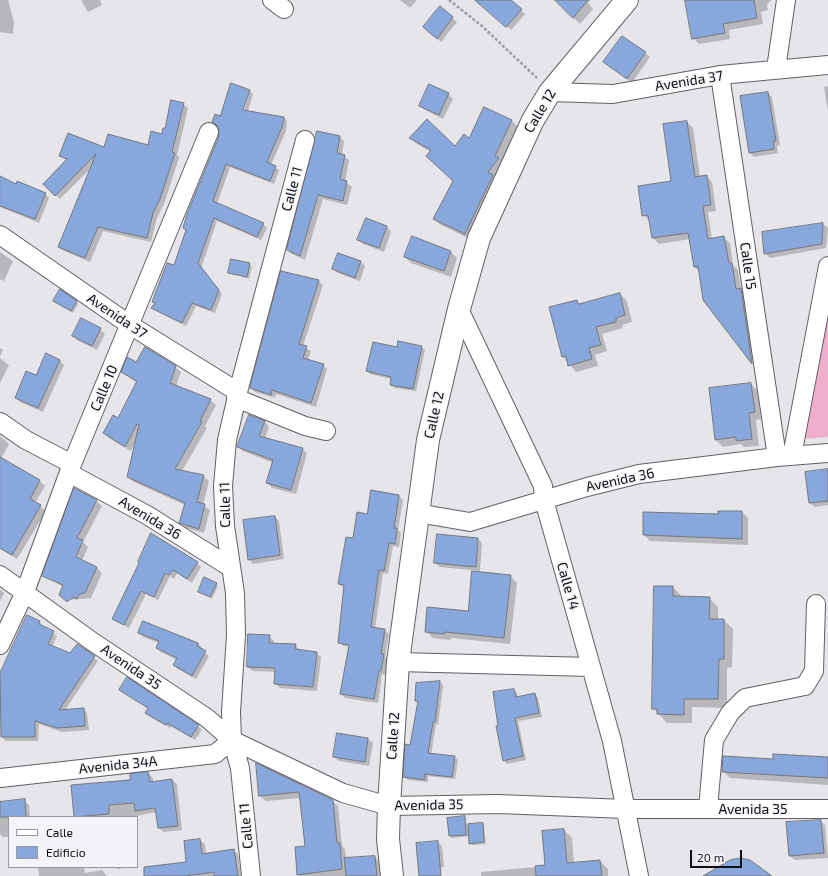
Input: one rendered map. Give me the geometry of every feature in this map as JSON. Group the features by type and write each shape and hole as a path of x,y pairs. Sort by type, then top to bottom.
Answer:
{"main road":[{"name":"Calle 12","path":"392,876 388,838 398,662 428,440 459,309 479,238 533,120 544,86 627,0"}],"street":[{"path":"776,69 786,0"},
{"name":"Avenida 37","path":"544,86 613,94 720,75 828,65"},
{"name":"Calle 15","path":"720,75 784,456"},
{"name":"Calle 10","path":"0,645 25,592 70,468 209,132"},
{"name":"Calle 11","path":"252,876 240,768 232,740 231,712 236,635 235,593 225,526 223,486 227,440 237,395 305,140"},
{"name":"Avenida 37","path":"0,235 130,326 237,395 305,426 326,431"},
{"path":"784,456 828,266"},
{"name":"Calle 14","path":"459,309 543,486 544,500 612,741 626,809 628,829 639,876"},
{"name":"Avenida 36","path":"0,422 70,468 230,567"},
{"name":"Avenida 36","path":"417,514 470,522 639,474 784,456 828,453"},
{"name":"Avenida 35","path":"0,575 93,642 207,718 232,740 343,793 389,806 498,804 626,809 828,809"},
{"path":"708,809 714,740 730,713 745,698 805,686 814,671 816,604"},
{"path":"398,662 591,667"},
{"name":"Avenida 34A","path":"0,778 215,754 232,740"}],"path":[{"path":"449,0 482,26 544,86"}],"shaded area":[{"path":"828,306 828,437 803,439"}],"building":[{"path":"475,0 511,0 522,9 506,27"},
{"path":"555,0 588,0 573,18"},
{"path":"685,0 754,0 757,18 723,24 725,33 692,39"},
{"path":"440,6 453,17 437,39 423,27"},
{"path":"622,36 646,52 627,79 603,62"},
{"path":"231,83 250,90 243,110 284,117 282,127 267,162 276,166 270,181 226,164 213,201 264,223 257,237 214,218 198,263 219,290 211,310 192,303 182,323 151,308 155,303 152,302 167,263 174,265 186,230 183,228 187,214 219,136 218,126 212,122 215,114 220,116"},
{"path":"429,84 449,93 439,115 419,106"},
{"path":"768,92 776,141 773,141 774,149 749,153 740,96"},
{"path":"171,100 184,103 172,152 175,153 160,199 153,213 147,238 98,227 85,258 58,247 96,154 55,196 43,184 67,159 59,156 68,133 104,147 108,134 148,145 151,131 162,134 163,128 165,128"},
{"path":"484,107 512,120 495,156 499,158 488,172 493,175 465,234 433,219 453,181 426,156 431,150 409,138 427,119 455,146 464,134 469,138"},
{"path":"687,121 695,177 707,175 711,205 703,206 708,239 724,236 729,263 732,263 736,289 741,288 752,364 703,300 698,266 694,267 688,233 652,238 648,215 642,216 638,186 671,181 663,124"},
{"path":"317,131 340,136 337,153 345,155 340,179 347,181 343,201 318,195 300,256 287,250"},
{"path":"0,176 16,184 17,181 46,193 35,219 0,206"},
{"path":"366,218 387,226 379,248 357,240"},
{"path":"823,223 822,244 764,254 762,232"},
{"path":"412,236 451,251 444,271 404,257"},
{"path":"338,253 361,261 355,278 332,269"},
{"path":"231,259 250,263 247,277 228,273"},
{"path":"281,271 319,280 299,344 307,346 303,358 324,364 311,403 272,390 271,395 250,388"},
{"path":"60,289 77,301 71,311 53,301"},
{"path":"620,293 625,315 616,318 616,322 596,327 601,345 589,348 592,359 568,366 566,356 562,357 549,307 577,300 578,304"},
{"path":"81,318 101,328 92,346 72,336"},
{"path":"398,341 422,346 413,389 390,385 391,377 366,371 373,342 397,347"},
{"path":"145,347 176,366 170,383 211,399 200,421 202,422 175,469 204,475 197,502 205,504 199,529 179,523 185,503 127,477 139,425 137,424 125,447 103,433 113,415 118,418 137,381 121,372 127,357 136,362"},
{"path":"46,353 60,360 38,408 15,398 26,371 36,375"},
{"path":"751,383 755,412 749,413 752,439 736,441 736,437 715,440 709,388"},
{"path":"249,415 265,421 259,436 303,448 291,490 266,483 273,460 237,447"},
{"path":"0,457 40,480 30,499 41,505 12,555 0,548"},
{"path":"828,469 828,501 809,503 805,472"},
{"path":"74,488 97,500 77,538 83,540 76,557 97,567 85,593 79,594 77,599 73,597 67,602 59,595 63,585 42,576"},
{"path":"371,490 399,495 394,528 397,528 395,544 389,543 384,571 379,570 371,627 385,629 381,654 384,654 374,699 340,694 349,645 338,643 344,585 338,584 346,537 353,538 357,512 367,514"},
{"path":"718,511 742,511 742,539 643,535 643,512 718,514"},
{"path":"275,516 280,555 248,560 243,520"},
{"path":"151,533 198,562 187,579 173,570 169,575 165,573 154,597 141,591 124,625 112,619 139,563 138,562"},
{"path":"437,534 478,538 476,567 434,563"},
{"path":"472,571 511,575 504,638 445,632 444,634 425,632 427,607 468,611"},
{"path":"204,577 217,583 210,597 198,592"},
{"path":"654,586 673,586 673,596 710,597 709,619 724,619 724,659 719,659 718,699 684,699 684,715 657,714 657,709 652,709"},
{"path":"27,615 40,621 39,624 54,631 48,644 70,653 77,644 95,656 59,710 84,708 85,726 57,728 35,721 35,737 1,737 0,673"},
{"path":"143,621 198,643 197,646 206,651 192,676 173,665 177,658 156,648 159,641 138,633"},
{"path":"248,634 270,635 269,643 296,644 295,649 317,652 313,687 274,684 275,668 247,667"},
{"path":"127,677 199,725 191,737 167,723 166,725 145,713 148,708 119,690"},
{"path":"440,681 435,722 433,722 428,753 455,756 452,777 425,774 425,780 403,777 405,744 410,745 418,701 415,701 416,683"},
{"path":"514,689 516,697 535,693 539,713 515,718 523,756 503,761 496,726 498,726 493,692"},
{"path":"337,733 368,738 365,762 333,757"},
{"path":"773,754 828,757 828,778 722,772 723,756 773,759"},
{"path":"256,763 333,800 337,843 340,843 342,869 297,875 295,847 305,846 299,792 259,796"},
{"path":"148,772 150,782 172,779 178,826 158,828 155,808 135,811 134,803 109,805 109,814 74,816 71,785 130,780 130,774"},
{"path":"25,799 26,816 0,817 0,802"},
{"path":"465,816 466,835 449,836 447,818"},
{"path":"821,820 824,853 789,856 786,822"},
{"path":"483,823 484,842 469,844 468,824"},
{"path":"564,829 567,863 600,860 602,876 536,876 535,866 545,865 542,831"},
{"path":"200,839 202,854 234,849 238,876 214,876 214,872 185,876 144,876 144,867 186,862 184,841"},
{"path":"438,841 441,876 419,876 416,843"},
{"path":"375,856 377,876 346,876 344,858"},
{"path":"740,858 750,860 772,876 703,876 730,860"}]}
